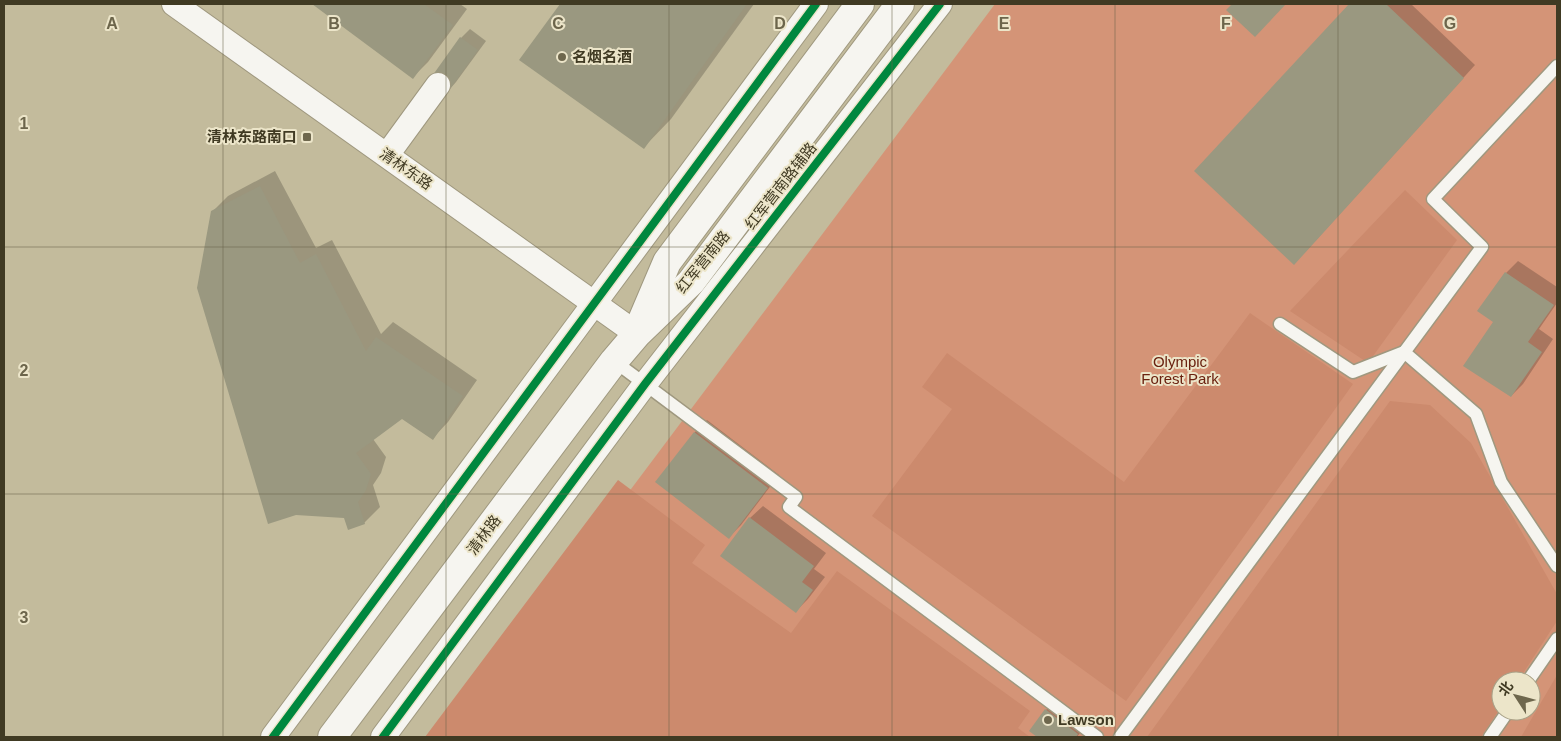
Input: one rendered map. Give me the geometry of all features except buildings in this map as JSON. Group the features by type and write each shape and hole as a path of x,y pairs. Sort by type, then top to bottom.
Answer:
{"main road":[{"name":"红军营南路","path":"637,334 667,262 860,4"},
{"name":"红军营南路","path":"637,334 691,282 900,4"},
{"name":"清林路","path":"332,737 614,361 637,334"}],"street":[{"name":"清林东路","path":"174,4 637,334"},
{"path":"273,737 816,4"},
{"name":"红军营南路辅路","path":"383,737 645,384 940,4"},
{"path":"387,155 438,85"}],"lane":[{"path":"1120,737 1482,246 1433,199 1557,66"},
{"path":"1280,324 1353,372 1404,352"},
{"path":"1404,352 1476,414 1501,482 1557,566"},
{"path":"614,361 796,497 789,507 1097,737"},
{"path":"1535,671 1557,638"},
{"path":"1490,737 1501,721"}],"green space":[{"name":"Olympic Forest Park","path":"995,4 1557,4 1557,737 445,737"}],"shaded area":[{"path":"1405,190 1457,240 1368,363 1290,311"},
{"path":"1250,313 1353,384 1126,701 872,516 952,409 922,387 947,353 1124,482"},
{"path":"1390,401 1430,405 1471,443 1557,594 1557,621 1524,671 1491,671 1492,721 1481,737 1147,737"},
{"path":"618,480 705,545 692,563 791,633 837,571 1030,711 1018,728 1030,737 425,737"},
{"path":"1557,675 1557,737 1521,737 1530,721 1541,721 1541,703"}],"cycle path":[{"path":"273,737 816,4"},
{"path":"383,737 645,384 940,4"}],"place":[{"name":"名烟名酒","path":"562,57"},
{"name":"清林东路南口","path":"307,137"},
{"name":"Lawson","path":"1048,720"}]}
